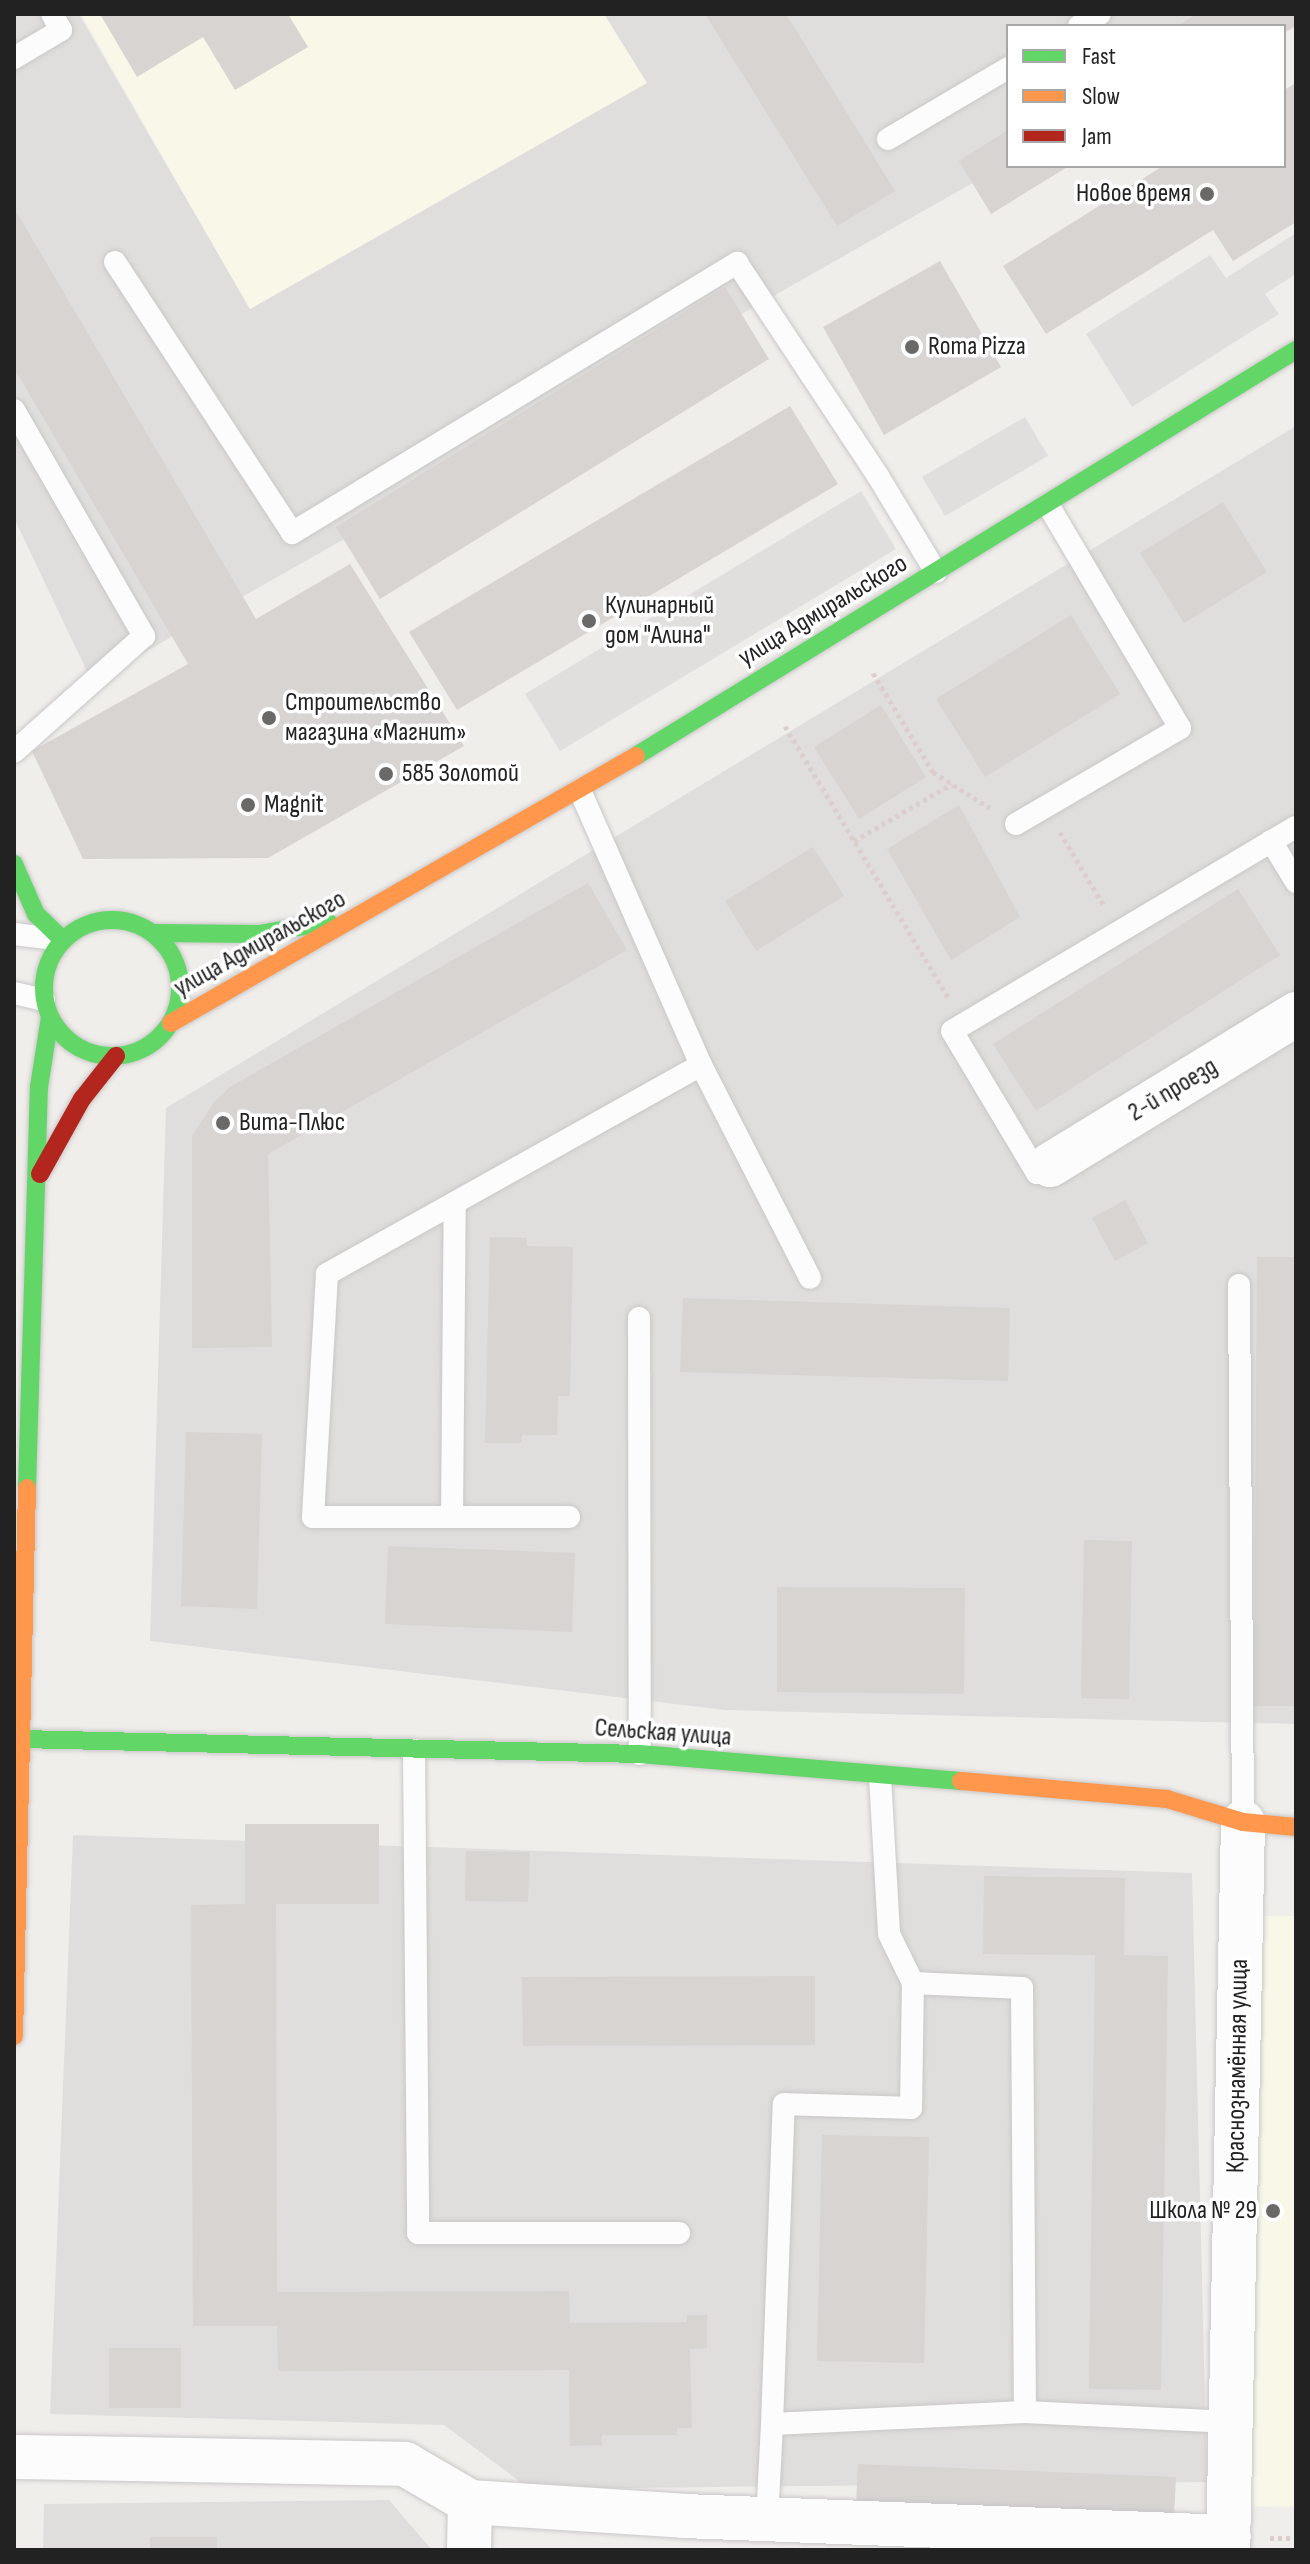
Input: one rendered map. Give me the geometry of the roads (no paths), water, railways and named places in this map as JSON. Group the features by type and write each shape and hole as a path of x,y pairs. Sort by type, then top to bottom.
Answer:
{"street":[{"name":"улица Адмиральского","path":"171,1023 580,791 1296,350"},
{"path":"14,864 36,914 63,940"},
{"name":"улица Адмиральского","path":"154,933 259,934 302,929 373,911"},
{"path":"14,2036 21,1419 39,1087 47,1009 47,966 63,940 83,926 107,920 132,922 154,933 171,951 180,975 180,1000 171,1023 157,1040 137,1052 116,1056 89,1052 67,1039 47,1009"},
{"name":"2-й проезд","path":"1050,1165 1296,1014"},
{"path":"35,1183 82,1099 116,1056"},
{"name":"Сельская улица","path":"18,1739 640,1754 880,1777 1167,1799 1243,1822 1296,1827"},
{"name":"Краснознамённая улица","path":"1228,2543 1243,1822"},
{"path":"14,2457 405,2464 470,2502 684,2533 767,2520 1228,2543"},
{"path":"469,2550 470,2502"}],"lane":[{"path":"14,58 61,30 52,14"},
{"path":"1082,24 1100,14"},
{"path":"888,139 1006,69"},
{"path":"115,262 292,533 737,263 878,476 936,572"},
{"path":"14,410 144,636 14,752"},
{"path":"1016,824 1180,728 1048,505"},
{"path":"580,791 701,1065 810,1278"},
{"path":"1050,1165 1037,1173 952,1031 1296,827"},
{"path":"1271,841 1296,882"},
{"path":"14,934 63,940"},
{"path":"14,993 47,1009"},
{"path":"569,1517 313,1517 327,1274 701,1065"},
{"path":"452,1517 455,1203"},
{"path":"1239,1285 1243,1822"},
{"path":"639,1318 640,1754"},
{"path":"414,1750 418,2233 679,2233"},
{"path":"767,2520 784,2104 911,2108 913,1983 889,1934 880,1777"},
{"path":"913,1983 1022,1988 1025,2412"},
{"path":"772,2424 1025,2412 1231,2422"}],"place":[{"name":"Новое время","path":"1207,194"},
{"name":"Roma Pizza","path":"912,347"},
{"name":"Кулинарный дом \"Алина\"","path":"589,621"},
{"name":"Строительство магазина «Магнит»","path":"269,718"},
{"name":"585 Золотой","path":"386,774"},
{"name":"Magnit","path":"248,805"},
{"name":"Вита-Плюс","path":"223,1123"},
{"name":"Школа № 29","path":"1273,2211"}]}
